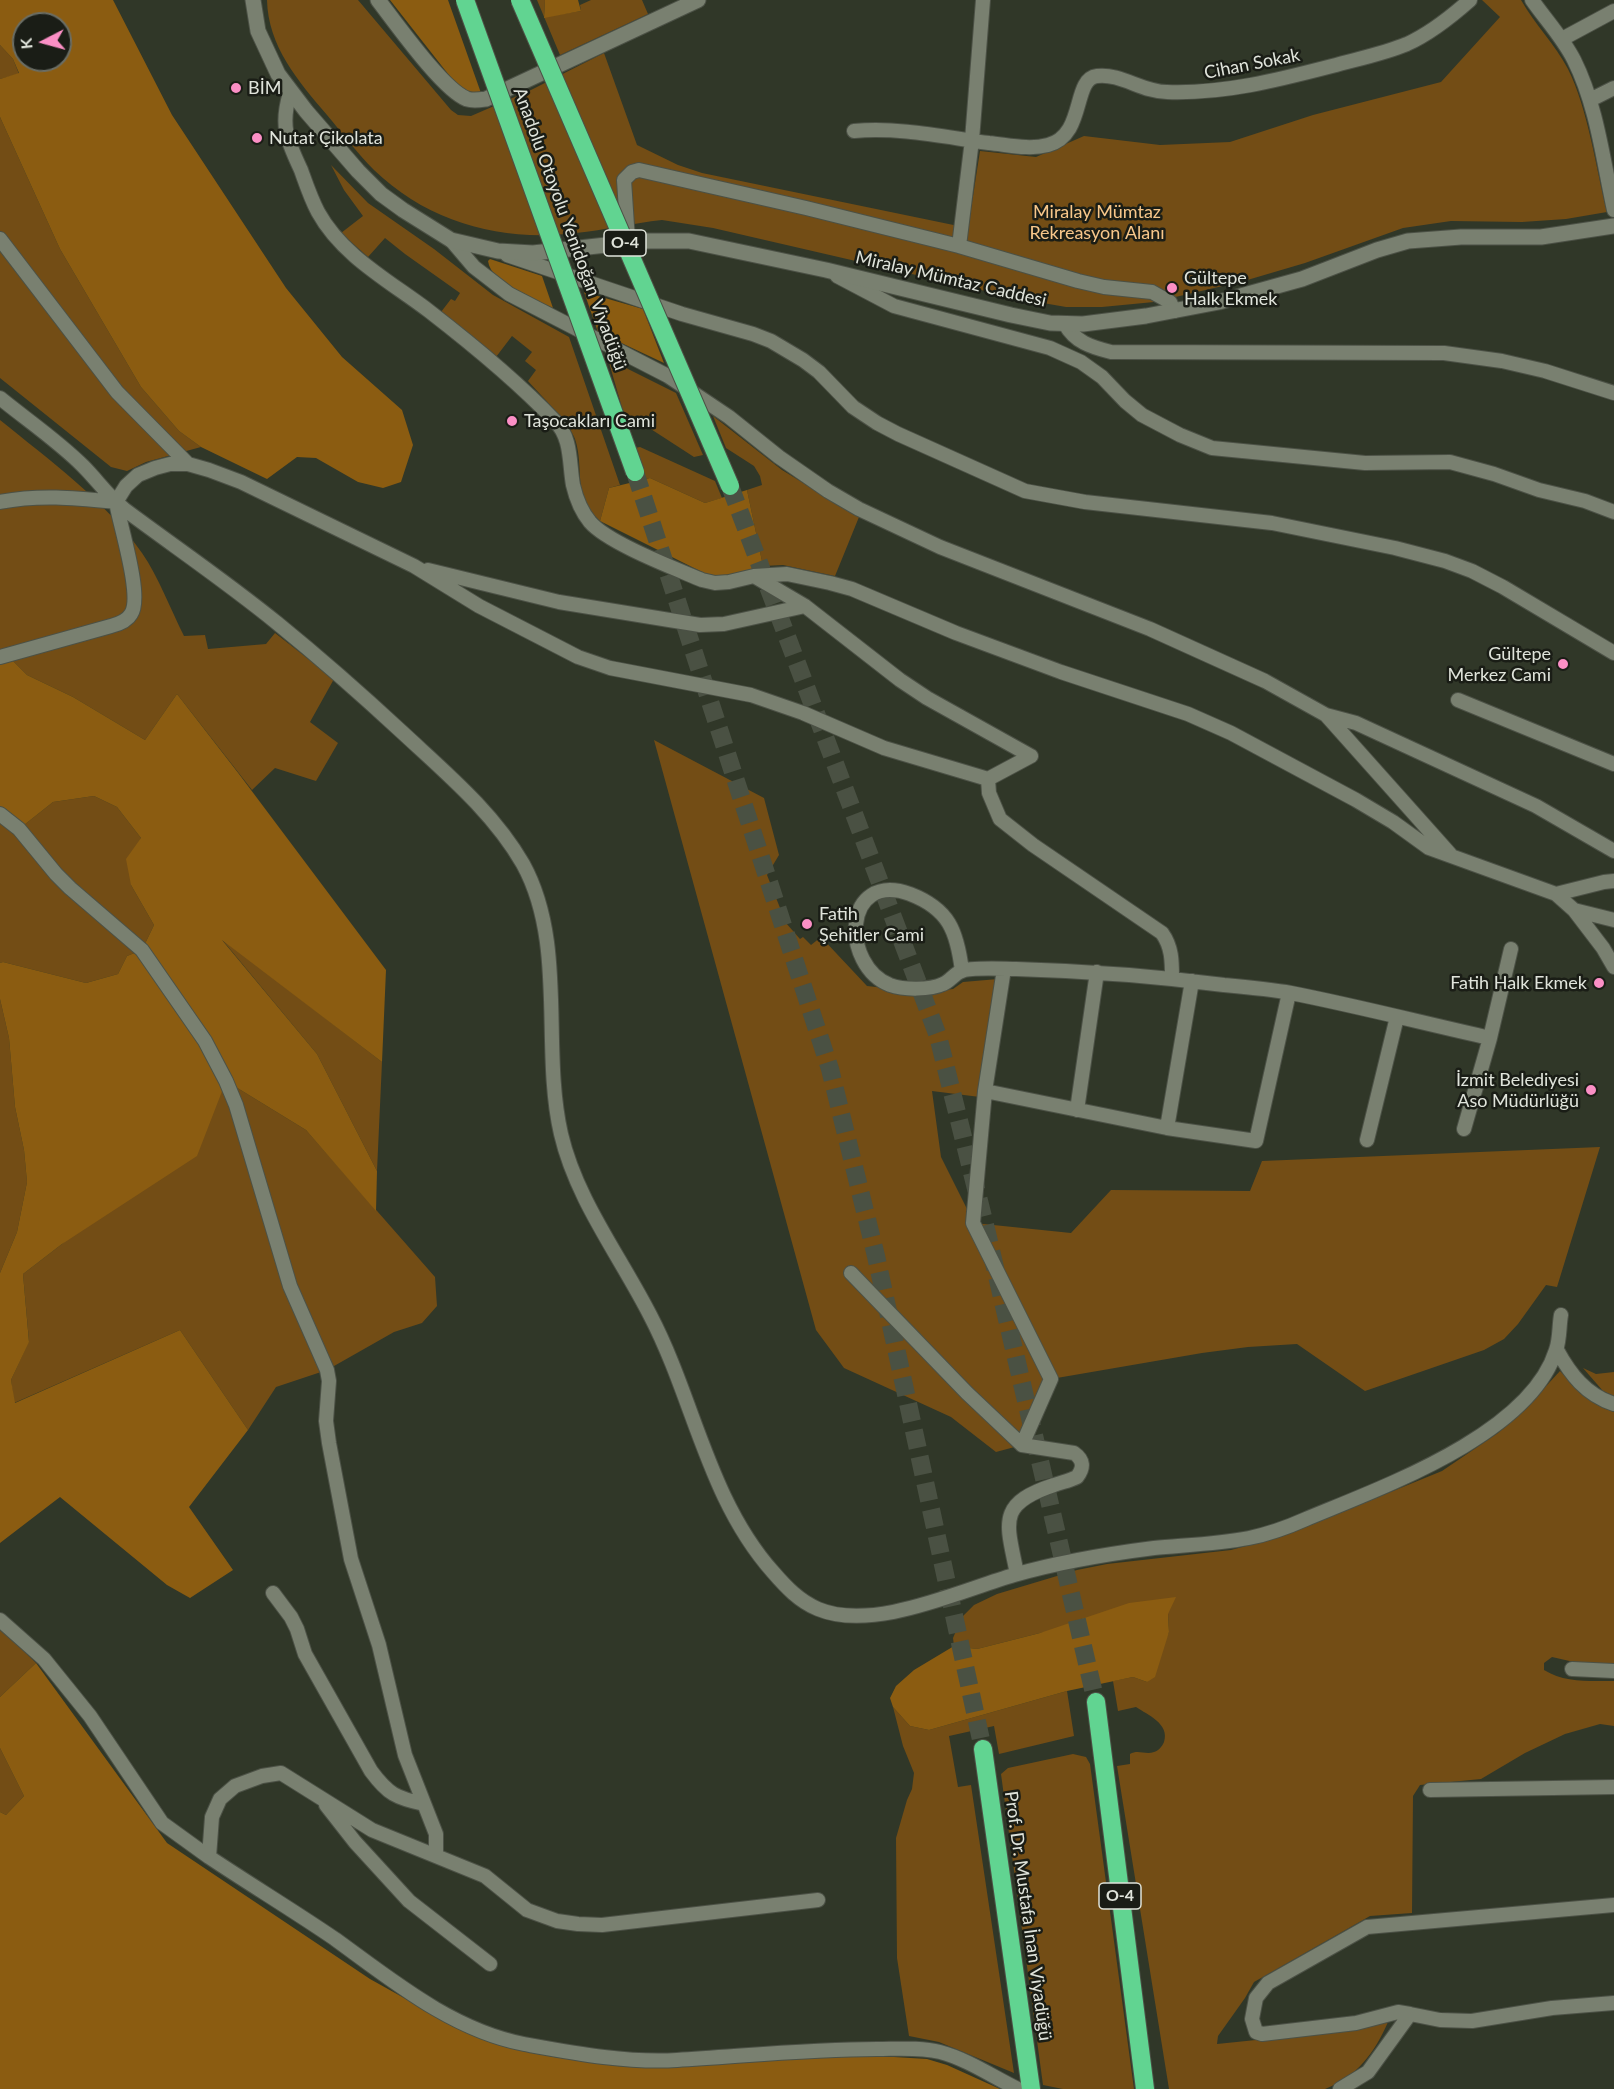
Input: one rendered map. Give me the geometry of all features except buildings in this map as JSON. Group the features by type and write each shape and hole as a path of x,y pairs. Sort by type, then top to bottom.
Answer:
{"highway":[{"name":"Anadolu Otoyolu Yenidoğan Viyadüğü","path":"465,0 635,472"},
{"name":"Anadolu Otoyolu Yenidoğan Viyadüğü","path":"520,0 730,486"},
{"name":"O-4","path":"1096,1702 1145,2089"},
{"name":"Prof. Dr. Mustafa İnan Viyadüğü","path":"983,1749 1031,2089"}],"main road":[{"name":"Miralay Mümtaz Caddesi","path":"253,0 255,21 262,42 278,74 330,141 381,194 451,240 498,251 533,253 628,243 689,241 826,270 1011,315 1065,324 1111,321 1219,302 1275,287 1408,241 1461,237 1541,237 1614,226"},
{"path":"378,0 430,65 451,88 468,100 486,99 698,0"}],"street":[{"path":"959,246 972,140 984,0"},
{"name":"Cihan Sokak","path":"854,131 883,129 1033,147 1045,146 1061,140 1071,127 1083,86 1092,76 1109,76 1141,88 1160,92 1195,93 1234,89 1286,78 1407,44 1432,29 1469,0"},
{"path":"1532,0 1562,39 1573,58 1590,100 1609,165 1614,210"},
{"path":"1562,39 1614,11"},
{"path":"1590,100 1614,88"},
{"path":"291,93 285,111 287,137 319,213 330,229 365,264 428,310 507,375 557,423 566,436 574,487 580,507 591,522 610,537 702,580 729,582 754,576 787,574 852,589 998,648 1188,714 1231,733 1346,795 1393,822 1429,848 1556,894 1574,909 1614,967"},
{"path":"628,243 624,180 632,172 639,170 959,246 1078,281 1104,287 1152,292 1170,302 1174,311"},
{"path":"0,239 117,392 188,464"},
{"path":"451,240 474,267 509,294 668,376 721,412 779,457 828,491 859,509 940,547 1150,629 1265,681 1326,715 1356,723 1536,806 1614,851"},
{"path":"498,251 682,314 771,341 819,372 853,407 877,423 1025,491 1085,502 1272,523 1445,561 1472,571 1503,587 1614,653"},
{"path":"826,270 894,306 1050,348 1067,355 1102,378 1142,415 1200,444 1236,451 1365,463 1450,462 1539,490 1585,501 1614,512"},
{"path":"1065,324 1075,338 1086,345 1111,352 1469,355 1513,363 1614,393"},
{"path":"0,398 81,464 116,502 273,619 339,675 466,791 511,844 537,895 543,920 551,1005 554,1088 557,1115 569,1161 586,1199 652,1318 674,1367 727,1505 763,1561 790,1591 806,1604 825,1612 844,1616 869,1616 968,1590 1017,1574 1096,1556 1251,1538 1292,1525 1422,1470 1474,1440 1518,1406 1544,1374 1557,1350 1561,1315"},
{"path":"0,657 111,626 123,622 131,615 135,606 134,584 116,502 126,486 138,476 162,466 188,464 241,482 414,566 479,606 578,657 610,668 751,694 803,713 884,748 988,779 1031,756 927,698 900,680 806,606 754,576"},
{"path":"0,502 54,496 116,502"},
{"path":"414,566 559,602 700,625 724,624 806,606"},
{"path":"1458,700 1614,764"},
{"path":"1326,715 1454,858"},
{"path":"988,779 989,793 1000,819 1162,933 1168,941 1172,954 1172,978"},
{"path":"0,814 19,829 70,888 142,950 205,1041 226,1081 236,1105 290,1286 327,1370 327,1432 351,1558 379,1645 405,1755 436,1834 436,1856"},
{"path":"1556,894 1614,881"},
{"path":"962,970 954,934 944,915 934,905 909,894 887,890 870,896 864,902 855,921 856,940 867,965 881,981 892,986 904,988 943,984 962,970 1097,972 1172,978 1289,993 1490,1038"},
{"path":"1574,909 1614,920"},
{"path":"1464,1129 1490,1038 1511,949"},
{"path":"1004,969 986,1091 974,1223 1051,1379 1022,1445"},
{"path":"1077,1110 1097,972"},
{"path":"1167,1128 1192,981"},
{"path":"986,1091 1167,1128 1256,1141 1289,993"},
{"path":"1367,1140 1397,1017"},
{"path":"851,1274 967,1393 1022,1445 1074,1453 1081,1457 1082,1471 1077,1477 1029,1495 1017,1502 1012,1510 1010,1535 1017,1574"},
{"path":"1557,1350 1578,1382 1592,1393 1614,1404"},
{"path":"273,1593 291,1617 305,1654 371,1771 383,1788 392,1795 424,1804"},
{"path":"0,1620 44,1659 90,1716 162,1823 209,1857 333,1938 398,1986 457,2020 498,2037 534,2045 603,2057 638,2060 675,2060 829,2049 924,2050 948,2055 1018,2089"},
{"path":"1572,1669 1614,1671"},
{"path":"209,1857 212,1817 220,1799 235,1786 262,1776 281,1773 372,1830 485,1876 527,1910 557,1921 578,1924 631,1922 818,1900"},
{"path":"1430,1790 1614,1787"},
{"path":"319,1796 355,1842 409,1901 490,1964"},
{"path":"1614,1905 1367,1927 1268,1983 1256,1998 1252,2019 1256,2032 1262,2034 1356,2023 1398,2012 1440,2020 1472,2021 1552,2008 1614,2003"},
{"path":"1340,2089 1368,2072 1410,2014"}],"green space":[{"name":"Miralay Mümtaz Rekreasyon Alanı","path":"267,0 358,0 451,110 458,115 471,116 531,90 604,53 637,145 678,165 702,173 968,228 980,151 1036,157 1084,136 1160,145 1230,142 1313,115 1441,82 1500,17 1482,0 1521,0 1563,60 1575,85 1586,120 1607,212 1566,219 1522,222 1451,221 1403,228 1305,263 1244,281 1154,302 1102,307 1066,307 1020,299 713,228 662,220 587,232 548,235 494,231 443,216 395,188 374,170 286,62 273,33"},
{"path":"537,0 545,0 544,17"},
{"path":"591,0 642,0 648,14 560,55 544,17 581,11 580,5"},
{"path":"0,45 12,58 12,72 19,74 0,79"},
{"path":"0,117 60,249 141,387 179,431 201,447 146,462 127,471 111,467 0,378"},
{"path":"331,165 368,203 434,249 493,295 569,337 620,485 609,488 600,521 591,511 582,492 578,450 572,432 528,381 536,370 525,361 532,352 512,336 496,357 441,312 451,299 455,301 460,293 385,238 368,257 341,233 363,216 344,190"},
{"path":"608,359 676,393 703,455 694,457 623,411"},
{"path":"713,416 782,470 859,517 835,576 783,565 763,566 747,490 762,485 760,476 754,466 726,448"},
{"path":"0,420 76,482 128,534 153,572 184,636 205,635 208,649 266,644 275,633 334,679 310,722 338,743 316,781 275,768 252,790 177,694 145,740 73,697 27,675 7,655 0,657"},
{"path":"640,447 715,481 722,498 705,503 650,478 646,479 635,448"},
{"path":"654,740 764,798 779,855 767,875 786,923 800,939 803,937 811,945 821,937 867,986 936,991 953,989 963,982 998,979 980,1097 932,1091 941,1157 974,1223 1071,1233 1111,1190 1250,1191 1262,1161 1600,1147 1557,1287 1546,1285 1518,1324 1504,1339 1484,1350 1365,1391 1297,1344 1202,1353 1051,1379 1022,1445 996,1452 951,1417 844,1368 816,1330"},
{"path":"94,796 117,807 141,838 131,885 154,925 142,950 127,956 118,974 86,983 0,963 0,814 19,829 53,802"},
{"path":"220,937 382,1062 377,1171 317,1054"},
{"path":"0,999 9,1038 15,1107 24,1150 27,1182 17,1232 0,1273"},
{"path":"226,1081 306,1130 435,1277 437,1306 422,1323 394,1332 327,1370 276,1387 248,1430 180,1330 14,1403 11,1380 29,1341 23,1274 62,1244"},
{"path":"1583,1368 1596,1374 1614,1372 1614,1396 1603,1391"},
{"path":"1560,1371 1590,1400 1614,1412 1614,1666 1587,1665 1552,1657 1544,1663 1544,1670 1569,1679 1614,1681 1614,1726 1600,1724 1565,1734 1525,1753 1481,1779 1420,1785 1413,1796 1412,1913 1370,1916 1254,1982 1218,2036 1217,2044 1353,2030 1388,2022 1371,2053 1347,2078 1325,2089 1169,2089 1117,1766 1130,1764 1130,1754 1157,1751 1163,1744 1165,1736 1164,1730 1157,1721 1136,1707 1118,1711 1113,1681 1133,1677 1147,1682 1169,1632 1168,1614 1040,1633 977,1649 954,1646 953,1638 962,1617 974,1605 997,1594 1077,1570 1107,1564 1231,1550 1283,1536 1442,1471 1498,1433 1525,1409"},
{"path":"0,1628 36,1663 0,1697"},
{"path":"1067,1691 1074,1736 999,1754 994,1726 949,1736 958,1787 971,1785 1014,2073 939,2042 909,2036 897,1958 896,1838 912,1789 914,1773 903,1746 893,1707 910,1726 929,1730"},
{"path":"0,1748 24,1796 6,1815 0,1812"},
{"path":"1073,1754 1086,1757 1090,1764 1134,2089 1063,2089 1043,2085 1001,1774 1008,1768"}],"shaded area":[{"path":"0,0 113,0 172,115 286,288 342,357 402,410 413,445 401,482 383,488 358,482 316,458 297,457 267,479 201,447 179,431 141,387 60,249 0,117 0,79 19,72 72,72 72,12 12,12 12,58 0,45"},
{"path":"390,0 448,0 481,93 465,91 452,79"},
{"path":"545,0 578,0 581,11 544,18"},
{"path":"490,259 542,276 553,308 505,284 491,269 488,261"},
{"path":"584,292 643,309 664,363 598,332"},
{"path":"650,478 705,503 747,490 763,566 728,575 706,574 600,521 609,488"},
{"path":"7,655 27,675 73,697 145,740 177,694 386,970 382,1062 222,940 317,1054 377,1171 376,1211 306,1130 226,1081 197,1156 62,1244 23,1274 29,1342 11,1380 15,1403 180,1330 248,1430 189,1507 233,1570 190,1598 167,1585 60,1497 0,1543 0,1273 17,1232 27,1182 24,1150 15,1107 9,1038 0,999 0,963 86,983 118,974 127,956 142,950 154,925 131,885 126,859 141,838 117,807 94,796 53,802 19,829 0,814 0,657"},
{"path":"1176,1597 1168,1614 1169,1632 1155,1677 1147,1682 1133,1677 1067,1691 929,1730 910,1726 893,1707 890,1698 896,1686 914,1670 954,1646 977,1649 1040,1633 1129,1603"},
{"path":"36,1663 167,1843 370,1979 467,2033 503,2046 554,2057 617,2066 662,2067 830,2057 927,2059 947,2065 1000,2089 0,2089 0,1812 6,1815 24,1796 0,1748 0,1697"}],"tunnel":[{"path":"635,472 830,1069 876,1256 983,1749"},
{"path":"730,486 938,1036 987,1233 1096,1702"}],"place":[{"name":"BİM","path":"236,88"},
{"name":"Nutat Çikolata","path":"257,138"},
{"name":"Gültepe Halk Ekmek","path":"1172,288"},
{"name":"Taşocakları Cami","path":"512,421"},
{"name":"Gültepe Merkez Cami","path":"1563,664"},
{"name":"Fatih Şehitler Cami","path":"807,924"},
{"name":"Fatih Halk Ekmek","path":"1599,983"},
{"name":"İzmit Belediyesi Aso Müdürlüğü","path":"1591,1090"}]}
